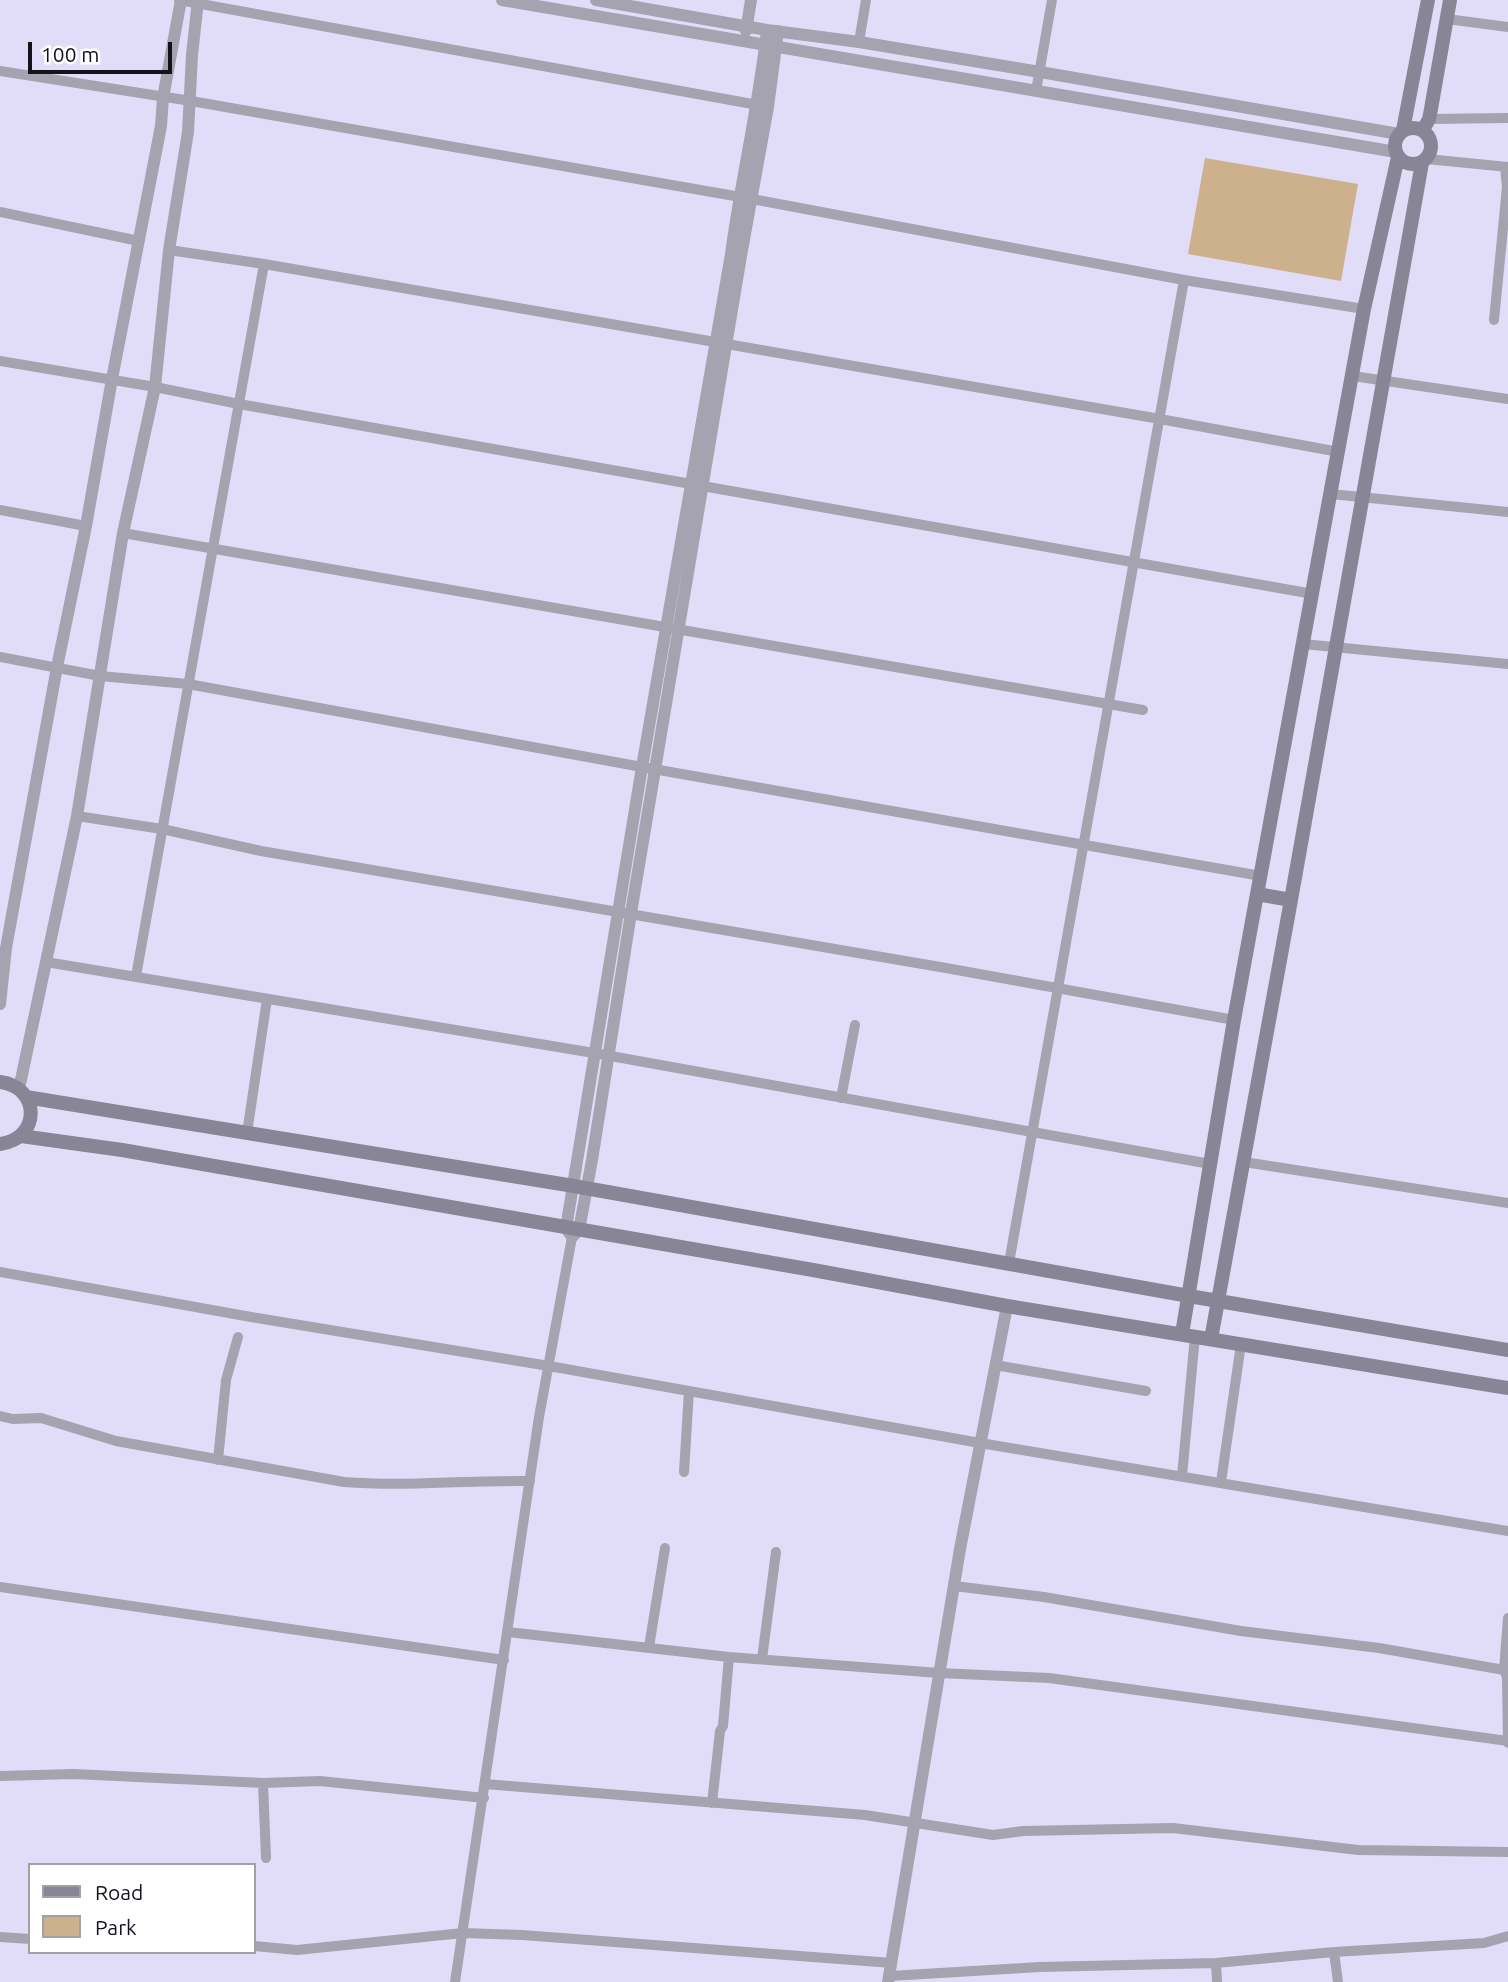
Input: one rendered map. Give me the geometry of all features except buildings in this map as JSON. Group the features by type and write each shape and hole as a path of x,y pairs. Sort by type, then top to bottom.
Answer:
{"main road":[{"path":"1189,1335 1189,1296 1234,1020 1364,309 1397,155 1395,146 1401,132 1428,0"},
{"path":"1211,1339 1383,380 1424,161 1432,149 1426,124 1450,0"},
{"path":"1401,132 1426,124"},
{"path":"1397,155 1409,164 1424,161"},
{"path":"1257,894 1291,900"},
{"path":"0,1082 10,1084 23,1093 31,1106 28,1127 21,1136 13,1142 0,1144"},
{"path":"23,1093 247,1133 580,1187 1508,1350"},
{"path":"21,1136 122,1150 572,1232 813,1270 1007,1306 1508,1388"}],"street":[{"path":"0,1003 3,948 161,126 163,98 180,0 758,105"},
{"path":"502,0 1397,155"},
{"path":"596,0 1401,132"},
{"path":"744,41 751,0"},
{"path":"859,42 866,0"},
{"path":"1036,91 1052,0"},
{"path":"23,1093 46,962 77,816 123,533 155,387 169,250 188,132 198,2"},
{"path":"1447,19 1508,27"},
{"path":"580,1187 594,1053 624,912 773,30"},
{"path":"746,198 758,105 771,47"},
{"path":"0,71 191,101 746,198 1184,280 1364,309"},
{"path":"1426,124 1508,118"},
{"path":"1424,161 1507,167 1504,275 1494,320"},
{"path":"0,212 139,240"},
{"path":"169,250 264,264 1339,452"},
{"path":"136,976 264,264"},
{"path":"1009,1263 1184,280"},
{"path":"0,361 1313,594"},
{"path":"1353,376 1508,399"},
{"path":"1331,494 1508,512"},
{"path":"0,510 86,526"},
{"path":"123,533 1143,710"},
{"path":"1303,644 1508,664"},
{"path":"0,657 100,676 188,684 1261,876"},
{"path":"77,816 162,829 261,851 1234,1020"},
{"path":"455,1982 549,1366 580,1187 608,1056 624,912"},
{"path":"46,962 594,1053 1210,1164"},
{"path":"247,1133 267,999"},
{"path":"841,1098 855,1025"},
{"path":"1244,1162 1508,1203"},
{"path":"0,1272 980,1443 1508,1531"},
{"path":"890,1974 954,1586 1007,1306"},
{"path":"1182,1476 1189,1335"},
{"path":"218,1461 226,1380 237,1338"},
{"path":"1221,1482 1241,1344"},
{"path":"995,1365 1146,1391"},
{"path":"684,1472 690,1391"},
{"path":"0,1416 13,1419 41,1418 116,1441 344,1482 382,1485 489,1480 530,1481"},
{"path":"649,1647 665,1548"},
{"path":"762,1659 776,1552"},
{"path":"954,1586 1044,1597 1241,1631 1379,1648 1504,1670"},
{"path":"0,1587 504,1660"},
{"path":"508,1632 729,1657 939,1673 1049,1678 1508,1742 1507,1677 1504,1670 1508,1618"},
{"path":"712,1803 729,1657"},
{"path":"0,1776 74,1774 263,1783 320,1781 484,1798"},
{"path":"263,1783 267,1858"},
{"path":"485,1784 865,1815 993,1835 1023,1831 1173,1828 1358,1850 1508,1853"},
{"path":"256,1945 296,1950 463,1933 522,1935 890,1974 1040,1967 1216,1964 1334,1952 1484,1943 1508,1936"},
{"path":"0,1937 28,1939"},
{"path":"1334,1952 1338,1982"},
{"path":"1216,1964 1217,1982"}],"green space":[{"path":"1205,158 1358,184 1341,281 1188,254"}]}
